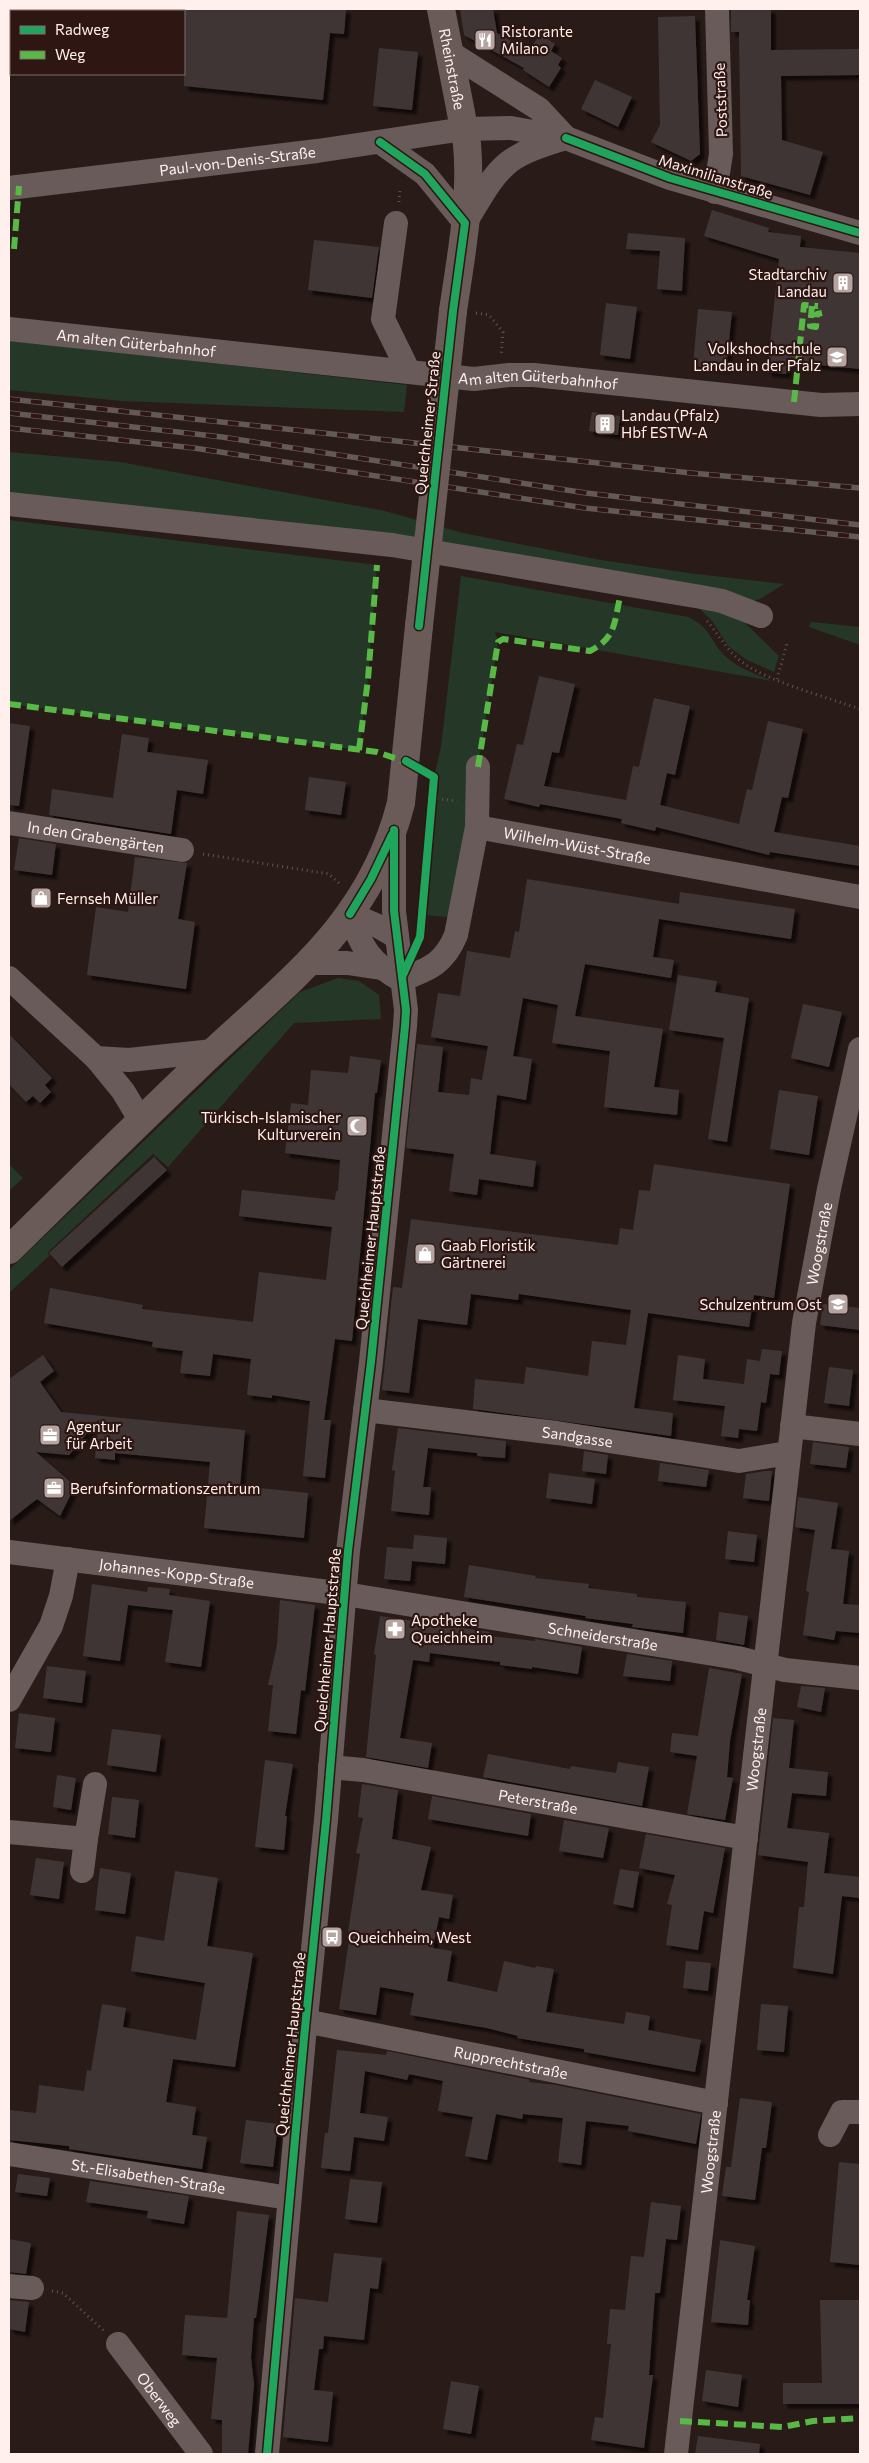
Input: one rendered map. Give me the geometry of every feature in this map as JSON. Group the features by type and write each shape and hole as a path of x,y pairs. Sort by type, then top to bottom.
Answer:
{"main road":[{"name":"Rheinstraße","path":"440,9 464,130"},
{"name":"Queichheimer Straße","path":"9,1250 213,1052 309,963 354,907 384,855 394,830 401,803 453,311 466,223 469,166 464,130"}],"street":[{"name":"Poststraße","path":"715,192 721,154 718,9"},
{"name":"Maximilianstraße","path":"449,52 539,109 566,138"},
{"name":"Maximilianstraße","path":"464,130 511,128 566,138 670,178 860,233"},
{"name":"Paul-von-Denis-Straße","path":"9,188 464,130"},
{"path":"380,142 425,174 466,223 500,171 508,163 531,150 566,138"},
{"path":"396,223 383,319 408,370"},
{"name":"Am alten Güterbahnhof","path":"9,329 408,370 474,379 509,375 542,376 821,405 860,404"},
{"path":"9,504 392,545 722,601 761,616"},
{"path":"309,963 347,962 391,974 437,964 450,948 460,918 477,827 478,767"},
{"name":"In den Grabengärten","path":"9,823 182,850"},
{"name":"Wilhelm-Wüst-Straße","path":"477,827 860,897"},
{"name":"Queichheimer Hauptstraße","path":"391,974 397,937 394,911 394,830"},
{"path":"354,907 378,926 397,937"},
{"name":"Queichheimer Hauptstraße","path":"267,2454 352,1509 365,1410 406,1010 391,974 358,938 354,907"},
{"path":"9,978 96,1058 123,1091 141,1121"},
{"name":"Woogstraße","path":"676,2454 766,1665 788,1453 809,1294 847,1102 860,1049"},
{"path":"96,1058 129,1060 213,1052"},
{"name":"Sandgasse","path":"365,1410 557,1432 738,1461 788,1453"},
{"path":"792,1426 860,1434"},
{"name":"Johannes-Kopp-Straße","path":"9,1552 345,1594"},
{"path":"9,1700 51,1626 61,1596 68,1560"},
{"name":"Schneiderstraße","path":"345,1594 738,1658 785,1670 860,1678"},
{"name":"Peterstraße","path":"330,1767 363,1770 746,1838"},
{"path":"82,1871 95,1784"},
{"path":"9,1832 86,1839"},
{"name":"Rupprechtstraße","path":"306,2021 716,2104"},
{"path":"830,2135 842,2112 860,2112"},
{"name":"St.-Elisabethen-Straße","path":"9,2154 289,2198"},
{"name":"Oberweg","path":"118,2344 201,2454"}],"path":[{"path":"817,314 818,306"},
{"path":"489,315 503,332 502,346"},
{"path":"778,679 787,644"},
{"path":"182,850 329,874 354,907"},
{"path":"20,2287 63,2293 118,2344"}],"green space":[{"path":"9,340 407,385 404,412 122,401 9,390"},
{"path":"9,452 120,462 385,511 463,533 601,560 688,573 784,584 760,599 745,603 9,504"},
{"path":"9,520 377,565 368,679 359,750 9,704"},
{"path":"461,576 688,617 702,625 719,650 729,660 772,681 495,632 498,642 478,767 460,918 422,915 434,777 441,747"},
{"path":"700,609 720,609 742,620 779,656 774,672 747,660 728,646 713,622"},
{"path":"811,622 860,627 860,645 809,627"},
{"path":"338,978 359,981 379,995 381,1019 294,1023 168,1167 153,1154 48,1252 49,1256 9,1293 9,1270 300,992"},
{"path":"9,1164 23,1178 9,1191"}],"building":[{"path":"186,9 346,9 344,34 330,33 323,100 184,86"},
{"path":"460,9 493,9 497,33 529,51 540,34 555,44 551,51 562,58 558,65 561,68 549,87 523,70 524,68 464,35"},
{"path":"731,9 771,9 771,50 860,49 860,75 781,76 782,140 823,152 810,195 741,176 739,32 731,32"},
{"path":"695,16 700,154 691,161 651,142 660,125 658,17"},
{"path":"379,48 418,52 412,110 373,106"},
{"path":"595,80 632,97 618,127 581,109"},
{"path":"712,210 769,228 768,232 801,236 800,247 860,253 860,369 788,362 786,374 767,372 779,259 704,236"},
{"path":"628,233 685,238 682,291 657,289 660,251 626,249"},
{"path":"314,240 379,247 372,298 308,290"},
{"path":"606,303 637,307 630,359 600,355"},
{"path":"698,309 732,312 726,369 693,366"},
{"name":"Landau (Pfalz) Hbf ESTW-A","path":"592,412 620,416 618,435 589,431"},
{"path":"539,676 575,684 559,753 552,752 544,786 626,800 633,766 639,767 654,698 690,706 675,775 667,773 660,805 739,824 747,789 752,790 768,721 803,729 788,798 782,797 774,832 860,846 860,866 770,852 769,855 656,827 655,831 621,823 622,819 540,804 539,807 504,799 517,744 523,745"},
{"path":"9,723 30,726 19,806 9,805"},
{"path":"122,734 149,738 147,752 208,760 203,794 177,790 171,834 49,815 52,789 113,798"},
{"path":"309,777 346,782 341,815 305,810"},
{"path":"19,838 56,844 52,875 14,870"},
{"path":"135,857 187,863 178,919 195,922 186,989 87,975 96,907 128,912"},
{"path":"527,879 679,904 680,892 795,909 791,939 659,919 653,957 674,960 671,978 585,964 575,1016 663,1029 654,1087 679,1090 677,1115 604,1107 610,1051 552,1043 558,1005 523,998 513,1056 532,1059 526,1100 497,1095 490,1154 536,1161 533,1187 479,1179 477,1195 449,1191 454,1154 406,1148 417,1044 443,1047 438,1092 469,1095 471,1078 482,1080 488,1046 431,1037 438,993 460,996 467,951 510,958 515,931 519,932"},
{"path":"678,975 717,981 715,992 749,998 727,1142 708,1139 724,1038 669,1030"},
{"path":"803,1004 842,1012 829,1067 791,1058"},
{"path":"9,1034 52,1078 45,1085 51,1092 40,1103 33,1096 26,1102 9,1084"},
{"path":"350,1056 381,1060 377,1093 375,1093 352,1341 335,1339 324,1420 331,1420 325,1478 303,1476 310,1401 272,1395 272,1398 247,1395 251,1359 213,1354 210,1376 180,1373 183,1351 152,1347 153,1342 44,1323 50,1288 143,1305 142,1309 253,1322 259,1272 326,1280 332,1227 239,1216 242,1190 335,1200 336,1191 338,1191 340,1160 285,1153 291,1103 308,1105 311,1070 348,1073"},
{"path":"779,1090 818,1096 809,1155 770,1149"},
{"path":"154,1157 167,1170 62,1267 49,1253"},
{"path":"654,1164 790,1184 774,1298 754,1295 749,1327 648,1313 634,1408 673,1413 671,1436 473,1409 475,1379 524,1384 526,1367 588,1376 592,1341 626,1345 631,1310 519,1294 518,1300 471,1294 467,1325 418,1319 409,1393 382,1390 393,1287 402,1288 411,1219 618,1245 620,1228 633,1230 639,1190 650,1191"},
{"path":"823,1304 860,1308 860,1330 820,1325"},
{"path":"762,1349 782,1351 779,1375 770,1374 766,1403 761,1402 757,1431 739,1429 738,1438 721,1436 725,1406 673,1400 678,1355 705,1359 703,1379 744,1384 747,1359 760,1361"},
{"path":"43,1355 54,1371 40,1382 61,1412 245,1430 240,1486 308,1493 304,1538 204,1528 210,1462 115,1453 115,1460 95,1458 99,1419 69,1455 36,1452 75,1486 60,1516 37,1499 9,1521 9,1379"},
{"path":"829,1367 853,1370 849,1406 824,1403"},
{"path":"398,1428 506,1441 505,1458 477,1456 477,1453 428,1448 423,1487 431,1487 429,1515 391,1511 395,1471 392,1470"},
{"path":"813,1442 849,1447 846,1468 810,1464"},
{"path":"584,1451 608,1455 606,1474 582,1471"},
{"path":"660,1463 709,1470 706,1487 658,1481"},
{"path":"772,1471 769,1501 743,1498 746,1474"},
{"path":"549,1473 595,1479 592,1504 546,1498"},
{"path":"798,1497 838,1503 831,1549 849,1551 843,1604 860,1605 860,1633 836,1631 834,1640 803,1635 809,1592 806,1591 815,1530 795,1527"},
{"path":"728,1531 757,1535 754,1562 725,1559"},
{"path":"414,1535 447,1538 445,1564 412,1561 410,1581 384,1579 387,1547 413,1549"},
{"path":"469,1565 536,1576 535,1578 589,1584 588,1588 637,1594 637,1597 686,1602 683,1633 632,1627 633,1624 585,1618 586,1616 464,1597"},
{"path":"92,1584 147,1592 148,1587 170,1589 169,1595 210,1601 201,1667 165,1662 173,1610 128,1605 120,1661 83,1656"},
{"path":"280,1600 315,1605 305,1691 301,1690 296,1734 268,1731 273,1685 268,1685 277,1645"},
{"path":"719,1612 748,1616 744,1645 716,1640"},
{"path":"380,1616 490,1632 489,1636 535,1641 535,1639 582,1647 578,1674 532,1667 532,1669 500,1665 500,1662 430,1653 429,1662 413,1660 400,1738 432,1743 428,1768 366,1757 376,1655 374,1654"},
{"path":"627,1654 672,1661 670,1681 623,1676"},
{"path":"47,1666 86,1671 82,1703 43,1698"},
{"path":"709,1668 742,1674 730,1741 727,1777 733,1778 725,1820 687,1814 697,1756 670,1752 672,1733 698,1736"},
{"path":"801,1686 825,1688 821,1712 797,1707"},
{"path":"19,1713 55,1718 51,1752 15,1748"},
{"path":"773,1718 794,1720 789,1768 828,1772 826,1796 792,1793 787,1828 829,1833 824,1873 860,1877 860,1898 842,1896 833,1974 793,1968 799,1907 804,1907 808,1862 758,1855"},
{"path":"112,1729 161,1735 156,1772 107,1765"},
{"path":"488,1754 570,1769 571,1766 616,1773 618,1762 649,1767 642,1806 483,1777"},
{"path":"265,1760 293,1764 285,1816 287,1816 284,1850 255,1847"},
{"path":"57,1775 76,1778 71,1810 53,1807"},
{"path":"362,1784 398,1790 392,1839 431,1847 421,1890 453,1895 449,1919 439,1917 433,1948 452,1951 447,1981 497,1992 504,1961 535,1968 536,1966 554,1969 546,2012 624,2024 626,2012 650,2016 648,2030 701,2040 695,2072 584,2052 584,2049 517,2038 518,2036 487,2028 410,2015 414,1993 380,1987 376,2015 339,2009 360,1854 356,1853 363,1818 358,1817"},
{"path":"432,1796 531,1814 528,1836 428,1819"},
{"path":"112,1797 139,1800 135,1838 108,1834"},
{"path":"564,1820 609,1828 603,1858 559,1851"},
{"path":"646,1834 725,1848 713,1913 704,1911 698,1950 666,1945 672,1905 667,1904 675,1875 639,1868"},
{"path":"36,1858 64,1862 59,1899 30,1895"},
{"path":"100,1868 131,1873 125,1914 95,1910"},
{"path":"620,1869 639,1872 633,1908 613,1904"},
{"path":"175,1871 218,1878 207,1946 253,1953 235,2067 173,2059 166,2102 196,2107 192,2135 207,2137 202,2169 69,2149 69,2146 9,2140 9,2110 36,2113 39,2085 84,2091 87,2070 91,2071 102,2004 126,2008 123,2027 196,2040 205,1983 131,1971 136,1936 164,1941"},
{"path":"686,1961 711,1963 708,1991 683,1988"},
{"path":"761,2004 788,2006 784,2052 757,2050"},
{"path":"337,2050 386,2055 387,2051 530,2080 529,2082 556,2085 701,2114 696,2144 628,2131 629,2126 586,2121 581,2165 558,2162 563,2118 523,2114 522,2119 496,2114 487,2160 465,2156 473,2117 438,2111 443,2081 409,2074 407,2080 365,2071 360,2113 388,2117 384,2141 354,2137 350,2171 321,2168 325,2133 328,2133"},
{"path":"740,2098 772,2102 766,2148 762,2148 755,2200 722,2196 726,2167 731,2167"},
{"path":"246,2120 278,2124 273,2167 240,2163"},
{"path":"839,2162 860,2164 860,2265 830,2262"},
{"path":"18,2174 50,2178 47,2196 15,2192"},
{"path":"350,2179 382,2182 377,2223 345,2219"},
{"path":"90,2181 189,2196 184,2224 147,2218 148,2211 86,2202"},
{"path":"651,2202 681,2206 677,2240 666,2239 660,2293 655,2293 649,2375 653,2375 644,2448 591,2440 595,2417 603,2418 611,2344 607,2344 610,2309 625,2310 631,2256 644,2257"},
{"path":"237,2211 269,2215 256,2318 254,2318 251,2358 254,2384 248,2454 222,2454 222,2420 211,2419 217,2358 182,2355 185,2315 227,2318"},
{"path":"9,2239 31,2243 26,2274 9,2272"},
{"path":"720,2240 755,2246 747,2300 750,2300 748,2325 711,2322"},
{"path":"334,2253 382,2258 378,2289 370,2288 364,2340 324,2336 323,2349 319,2349 314,2390 333,2392 328,2442 283,2437 295,2298 328,2302"},
{"path":"9,2300 29,2302 25,2332 9,2329"},
{"path":"820,2300 860,2300 860,2404 783,2404 783,2383 822,2383"},
{"path":"706,2370 742,2375 738,2407 702,2401"},
{"path":"451,2381 479,2386 471,2434 443,2429"},
{"path":"698,2436 760,2444 759,2454 695,2454"}],"railway":[{"path":"9,399 691,473 860,488"},
{"path":"9,413 222,437 586,493 860,525"},
{"path":"9,428 194,448 585,508 860,537"}],"marked path":[{"path":"14,249 19,186"},
{"path":"794,402 804,305 818,306"},
{"path":"812,306 810,326 816,327 817,314 822,313"},
{"path":"359,750 368,679 377,565"},
{"path":"478,767 498,642 503,639 590,651 605,641 609,635 615,622 620,597"},
{"path":"9,704 377,752 409,763"},
{"path":"680,2421 783,2427 813,2421 860,2418"}],"cycle path":[{"path":"566,138 670,178 860,233"},
{"path":"380,142 425,174 465,223 453,311 419,626"},
{"path":"402,977 420,937 434,777 406,761"},
{"path":"267,2454 304,2038 326,1820 348,1551 371,1362 405,1026 406,1010 394,911 394,830"},
{"path":"350,914 371,879 392,835"}],"place":[{"name":"Ristorante Milano","path":"485,40"},
{"name":"Stadtarchiv Landau","path":"843,283"},
{"name":"Volkshochschule Landau in der Pfalz","path":"837,357"},
{"name":"Landau (Pfalz) Hbf ESTW-A","path":"605,424"},
{"name":"Fernseh Müller","path":"41,898"},
{"name":"Türkisch-Islamischer Kulturverein","path":"357,1126"},
{"name":"Gaab Floristik Gärtnerei","path":"425,1254"},
{"name":"Schulzentrum Ost","path":"838,1304"},
{"name":"Agentur für Arbeit","path":"50,1435"},
{"name":"Berufsinformationszentrum","path":"54,1488"},
{"name":"Apotheke Queichheim","path":"395,1629"},
{"name":"Queichheim, West","path":"332,1937"}]}
